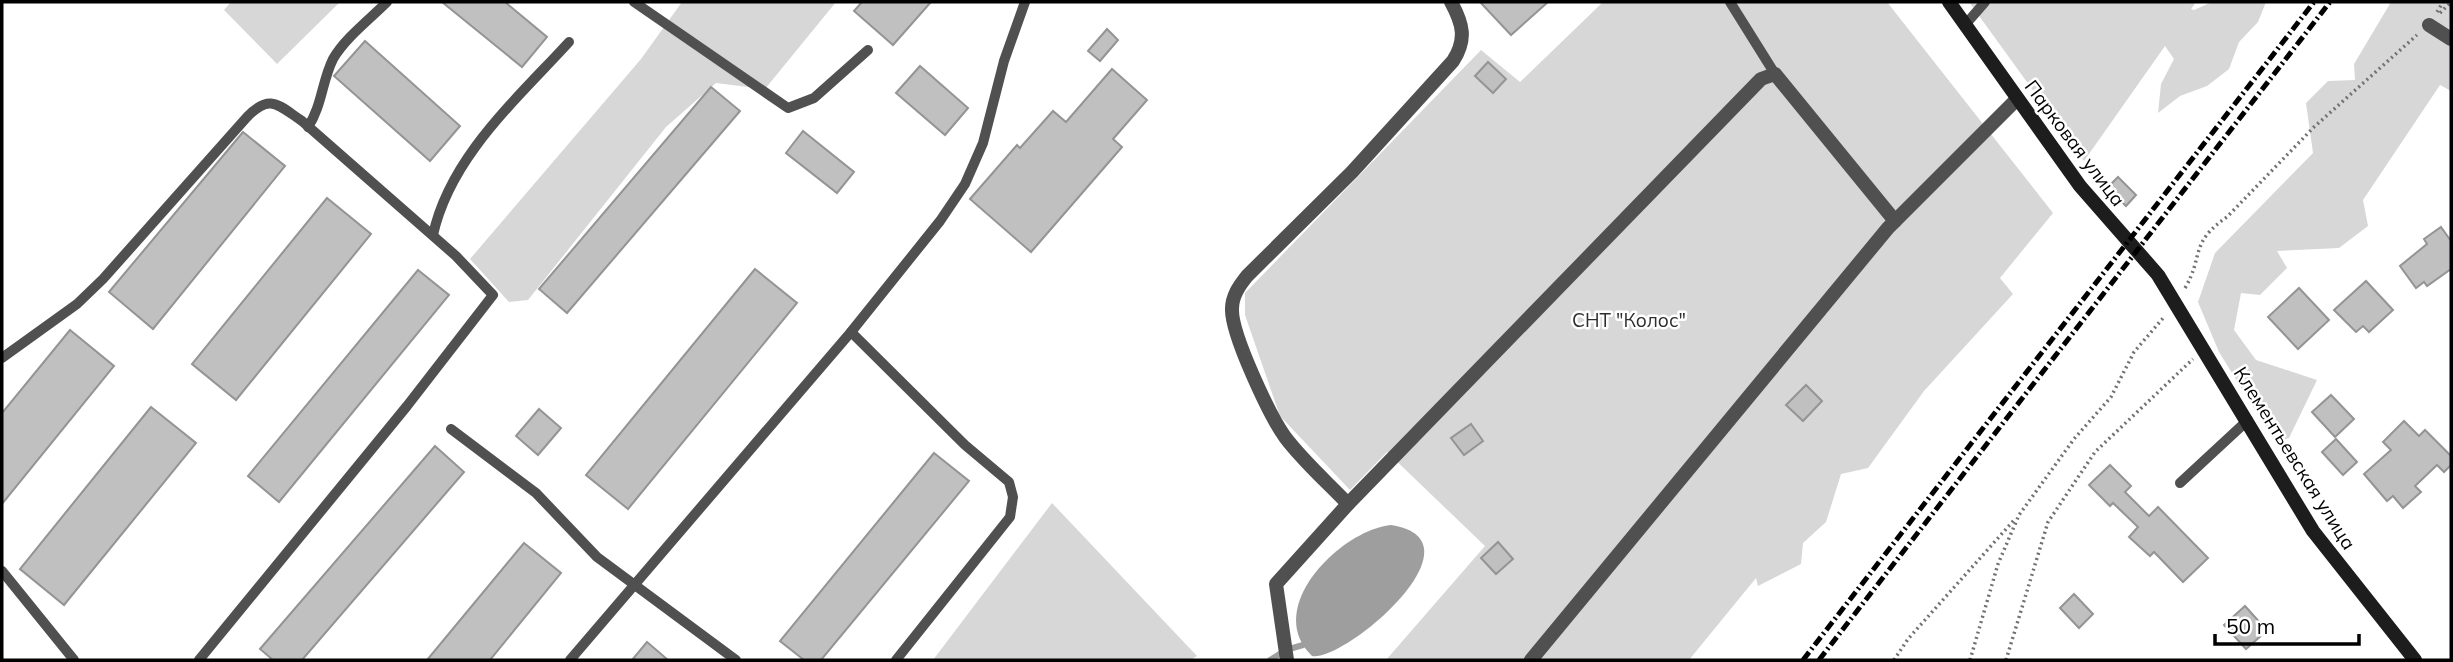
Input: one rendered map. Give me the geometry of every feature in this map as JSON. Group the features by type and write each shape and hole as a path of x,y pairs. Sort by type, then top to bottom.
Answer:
{"street":[{"path":"1348,504 1278,426 1242,344 1232,318 1231,306 1236,292 1247,276 1352,172 1454,61 1462,48 1463,36 1451,2"},
{"name":"Парковая улица","path":"1949,2 2080,186 2146,259 2177,302"},
{"path":"2428,25 2451,40"},
{"path":"1287,660 1276,584 1348,504 1761,79 1776,74 1895,221"},
{"path":"1531,660 1895,221 2017,99"},
{"name":"Клементьевская улица","path":"2177,302 2313,531 2415,660"}],"lane":[{"path":"308,127 318,108 326,75 335,56 387,2"},
{"path":"634,2 788,107 814,98 868,50"},
{"path":"570,660 850,332 940,222 965,184 984,143 1004,61 1025,2"},
{"path":"1730,2 1776,74"},
{"path":"1965,25 1985,2"},
{"path":"433,235 446,193 465,161 494,124 569,41"},
{"path":"2,358 77,303 103,279 257,107 275,103 308,127 433,235 493,295 407,406 199,660"},
{"path":"850,332 965,445 1009,482 1013,497 1010,517 896,660"},
{"path":"2180,483 2248,420"},
{"path":"451,429 536,493 597,557 736,660"},
{"path":"2,571 74,660"}],"path":[{"path":"1894,660 1908,639 2019,515 2074,439 2111,397 2134,352 2177,302 2189,281 2198,248 2210,229 2227,218 2314,127 2451,2"},
{"path":"2006,660 2048,522 2095,452 2205,348"},
{"path":"1970,660 1998,564 2019,515"}],"green space":[{"path":"231,2 340,2 277,64 224,10"},
{"path":"682,2 836,2 765,89 716,83 666,127 528,300 509,302 470,259 641,59"},
{"name":"СНТ \"Колос\"","path":"1603,2 1887,2 2053,213 2000,278 2013,294 1924,391 1868,468 1841,474 1826,522 1803,543 1801,564 1758,586 1756,578 1689,660 1386,660 1485,546 1387,452 1350,490 1280,416 1245,315 1245,293 1481,50 1520,82"},
{"path":"1969,2 2196,2 2191,9 2194,10 2212,2 2266,2 2258,22 2239,42 2229,69 2207,86 2180,96 2158,113 2161,84 2174,59 2165,46 2084,161"},
{"path":"2391,2 2451,2 2451,91 2440,85 2363,200 2368,226 2339,248 2277,251 2287,268 2260,295 2241,293 2234,330 2256,360 2317,380 2289,438 2275,442 2219,352 2198,302 2215,253 2313,153 2306,103 2328,81 2355,80 2354,64"},
{"path":"1052,503 1197,656 1190,660 933,660"}],"shaded area":[{"path":"1391,525 1417,535 1424,553 1417,575 1400,598 1377,621 1329,653 1312,656 1299,637 1296,616 1302,595 1314,574 1331,556 1351,541 1371,530"}],"building":[{"path":"442,2 505,2 547,37 522,67"},
{"path":"862,2 931,2 893,45 854,11"},
{"path":"1480,2 1548,2 1511,35"},
{"path":"1107,29 1118,40 1100,61 1088,51"},
{"path":"365,41 460,126 430,161 334,76"},
{"path":"1488,62 1506,79 1493,93 1475,76"},
{"path":"920,66 968,108 945,135 896,93"},
{"path":"1112,69 1147,100 1113,139 1122,147 1031,252 970,199 1017,145 1020,148 1053,111 1066,122"},
{"path":"711,87 740,111 567,313 539,289"},
{"path":"803,131 854,172 837,193 786,153"},
{"path":"243,132 285,166 153,329 109,292"},
{"path":"2118,177 2136,195 2126,206 2107,188"},
{"path":"327,198 371,234 236,400 192,364"},
{"path":"2441,227 2451,241 2451,269 2427,286 2424,282 2416,288 2400,266 2427,244 2424,239"},
{"path":"755,269 797,303 628,509 586,475"},
{"path":"418,270 449,295 279,502 248,476"},
{"path":"2366,281 2393,310 2369,332 2363,326 2356,332 2334,310"},
{"path":"2299,288 2329,320 2298,349 2268,317"},
{"path":"70,330 114,366 2,504 2,413"},
{"path":"1806,385 1822,401 1803,421 1786,405"},
{"path":"2331,395 2354,419 2335,437 2312,412"},
{"path":"151,407 196,443 64,605 20,569"},
{"path":"539,409 561,428 538,455 516,436"},
{"path":"2404,421 2419,436 2425,430 2451,456 2451,465 2444,472 2437,465 2415,486 2421,492 2403,508 2393,496 2387,501 2364,474 2391,450 2383,442"},
{"path":"1471,424 1483,441 1464,455 1451,438"},
{"path":"2336,439 2357,462 2343,475 2322,452"},
{"path":"435,446 464,472 302,660 273,660 260,649"},
{"path":"934,453 969,481 821,660 804,660 780,641"},
{"path":"2110,465 2131,486 2125,492 2149,516 2158,507 2208,558 2183,582 2154,552 2150,556 2129,537 2138,527 2113,503 2110,506 2089,485"},
{"path":"1498,542 1513,559 1496,574 1481,558"},
{"path":"524,543 561,573 490,660 427,660"},
{"path":"2074,594 2093,614 2079,628 2060,608"},
{"path":"2245,606 2263,626 2258,631 2262,635 2246,649 2224,625"},
{"path":"647,642 668,660 632,660"}],"waterway":[{"path":"1270,660 1286,650 1303,645"}],"railway":[{"path":"1803,660 2314,2"},
{"path":"1819,660 2330,2"}]}
